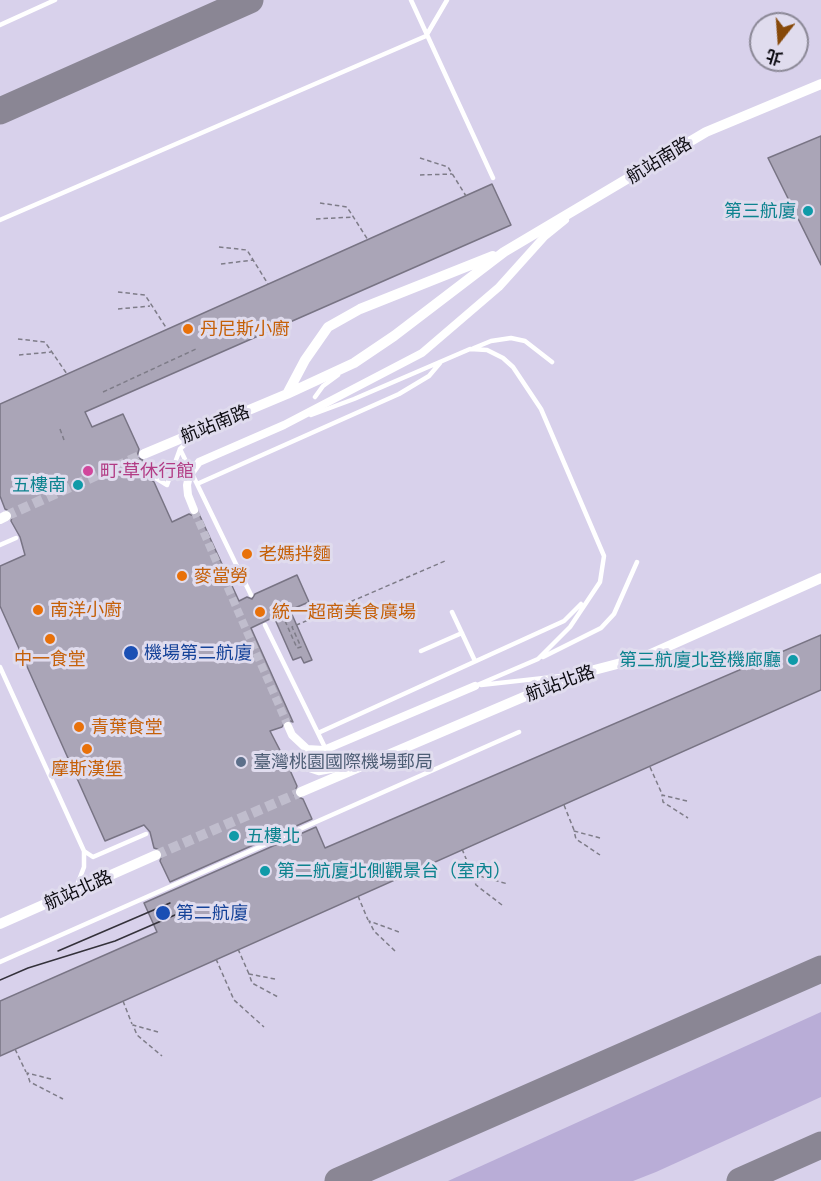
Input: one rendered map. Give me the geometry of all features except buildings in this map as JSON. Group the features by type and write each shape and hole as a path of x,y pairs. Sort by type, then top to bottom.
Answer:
{"street":[{"name":"航站南路","path":"144,454 287,394 354,363 394,336 504,252 706,132 821,84"},
{"path":"194,510 187,485 194,467 352,396 422,353 464,321 499,287 544,237 581,206"},
{"name":"航站南路","path":"287,394 305,360 328,327 360,309 504,252"},
{"name":"航站北路","path":"301,792 575,675 644,657 821,578"},
{"path":"288,726 292,735 307,749 324,750 475,686"},
{"name":"航站北路","path":"0,924 156,855"}],"lane":[{"path":"0,25 55,0"},
{"path":"411,0 493,178"},
{"path":"0,220 426,36 447,0"},
{"path":"352,396 491,341 512,338 525,341 552,362"},
{"path":"318,733 564,621 600,582 604,556 541,409 513,367 503,358 487,350 470,349"},
{"path":"196,484 399,394 429,376 442,360"},
{"path":"315,397 323,386 354,363"},
{"path":"154,477 167,485 180,449 204,428"},
{"path":"180,449 251,595"},
{"path":"0,545 16,538"},
{"path":"475,686 538,659 601,628 614,614 637,561"},
{"path":"538,659 570,627 587,598"},
{"path":"452,612 475,661"},
{"path":"266,625 336,770"},
{"path":"421,651 462,633"},
{"path":"0,667 84,851 84,867 75,891"},
{"path":"475,686 575,675"},
{"path":"0,962 519,732"},
{"path":"290,762 319,772 358,766"},
{"path":"84,851 93,857 146,834"}],"path":[{"path":"420,158 448,167 466,196"},
{"path":"420,176 452,174"},
{"path":"320,203 347,207 368,240"},
{"path":"316,219 354,218"},
{"path":"219,247 247,250 268,284"},
{"path":"221,264 253,260"},
{"path":"118,292 146,295 167,329"},
{"path":"118,309 152,306"},
{"path":"18,339 45,342 67,374"},
{"path":"103,392 196,350"},
{"path":"19,355 52,351"},
{"path":"60,429 64,440"},
{"path":"282,614 297,648 301,647 292,627 445,561"},
{"path":"650,767 663,801 687,818"},
{"path":"662,795 687,801"},
{"path":"564,805 576,838 600,855"},
{"path":"574,831 600,838"},
{"path":"462,849 476,885 502,905"},
{"path":"472,874 508,884"},
{"path":"358,896 374,931 395,951"},
{"path":"369,921 399,932"},
{"path":"238,949 252,983 279,996"},
{"path":"216,959 234,1000 264,1027"},
{"path":"249,975 275,979"},
{"path":"123,1001 136,1035 162,1056"},
{"path":"133,1025 158,1032"},
{"path":"15,1049 30,1082 63,1099"},
{"path":"27,1073 51,1079"}],"shaded area":[{"path":"0,0 821,0 821,1181 0,1181"},
{"path":"821,1012 821,1097 656,1172 633,1181 448,1181"}],"taxiway":[{"path":"0,111 250,0"},
{"path":"338,1181 821,969"},
{"path":"740,1181 821,1145"}],"tunnel":[{"path":"6,516 144,454"},
{"path":"194,510 288,726"},
{"path":"156,855 301,792"}],"tram line":[{"path":"58,951 170,903"},
{"path":"0,980 28,968 115,941 175,915"}],"place":[{"name":"第三航廈","path":"808,211"},
{"name":"丹尼斯小廚","path":"188,329"},
{"name":"町·草休行館","path":"88,471"},
{"name":"五樓南","path":"78,485"},
{"name":"老媽拌麵","path":"247,554"},
{"name":"麥當勞","path":"182,576"},
{"name":"南洋小廚","path":"38,610"},
{"name":"統一超商美食廣場","path":"260,612"},
{"name":"中一食堂","path":"50,639"},
{"name":"機場第二航廈","path":"131,653"},
{"name":"第三航廈北登機廊廳","path":"793,660"},
{"name":"青葉食堂","path":"79,727"},
{"name":"摩斯漢堡","path":"87,749"},
{"name":"臺灣桃園國際機場郵局","path":"241,762"},
{"name":"五樓北","path":"234,836"},
{"name":"第二航廈北側觀景台（室內）","path":"265,871"},
{"name":"第二航廈","path":"163,913"}]}
